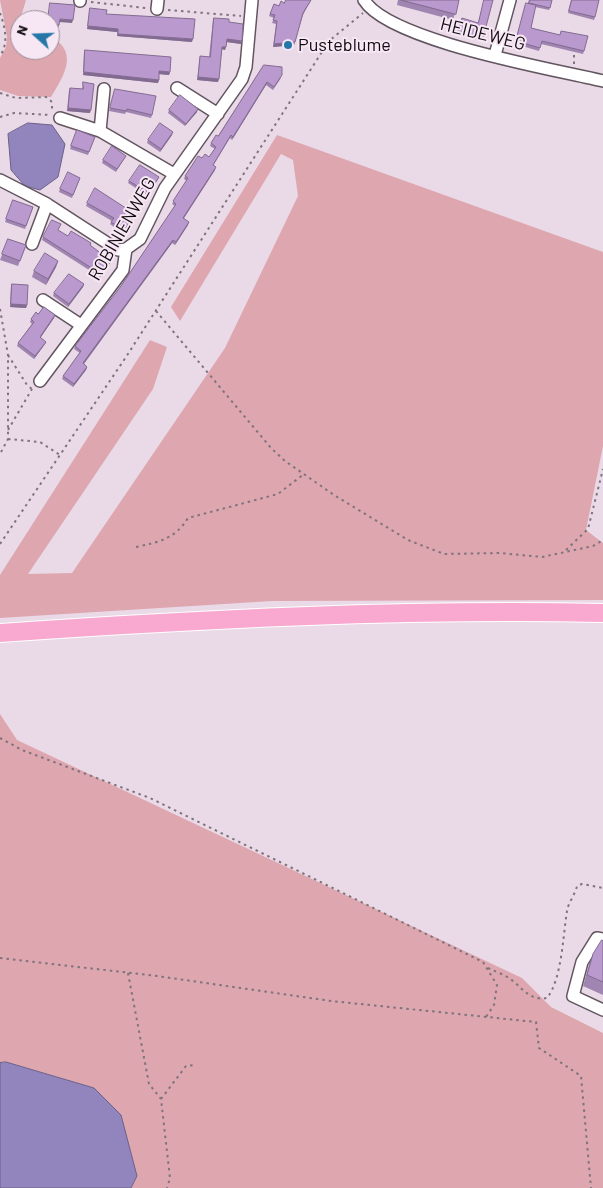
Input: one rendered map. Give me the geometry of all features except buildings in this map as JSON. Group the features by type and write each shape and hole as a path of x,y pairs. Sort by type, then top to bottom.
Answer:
{"highway":[{"path":"0,633 281,616 464,612 603,613"}],"street":[{"name":"ROBINIENWEG","path":"36,385 123,270 126,249 140,239 174,174 242,80 246,67 252,0"},
{"path":"495,55 510,0"},
{"name":"HEIDEWEG","path":"367,4 381,17 435,41 603,81"},
{"path":"177,88 218,114"},
{"path":"100,131 104,89"},
{"name":"ROBINIENWEG","path":"60,118 100,131 174,174"},
{"path":"0,180 47,204 118,250 126,249"},
{"path":"32,244 47,204"},
{"path":"43,300 81,325"},
{"path":"603,939 597,938 582,962 573,996 603,1010"}],"path":[{"path":"0,544 156,311 329,41 367,4"},
{"path":"0,13 5,25 5,44 0,56"},
{"path":"573,68 574,52"},
{"path":"0,93 16,98 46,97 52,102 52,115 14,113 0,117"},
{"path":"0,309 8,355 8,439 0,454"},
{"path":"156,311 271,448 304,474 408,540 444,554 491,553 542,557 593,546 603,540"},
{"path":"0,327 4,326"},
{"path":"8,355 26,385 36,385"},
{"path":"7,432 36,385"},
{"path":"8,439 40,442 60,455"},
{"path":"565,552 588,530 603,469"},
{"path":"136,547 165,541 183,526 188,518 278,494 304,474"},
{"path":"0,738 22,750 150,798 483,962 497,985 494,1005 486,1017"},
{"path":"486,966 512,980 532,997 540,1000 547,998 554,986 564,941 567,909 577,886 582,884 603,888"},
{"path":"0,958 128,973 331,1001 536,1022 539,1048 581,1076 591,1188"},
{"path":"128,973 139,1042 149,1084 161,1100 170,1178 166,1188"},
{"path":"161,1100 186,1066 196,1065"}],"shaded area":[{"path":"0,0 26,0 23,10 10,10 10,60 60,60 60,43 67,56 67,64 61,80 51,97 18,96 0,90 0,58 6,47 7,37"},
{"path":"28,123 52,125 65,144 58,177 40,190 25,186 11,170 8,134"},
{"path":"277,135 603,252 603,446 586,530 603,543 603,600 272,601 0,618 0,575 150,340 167,347 153,389 28,574 72,573 225,348 298,196 293,160 281,154 180,321 171,307"},
{"path":"0,714 17,740 522,978 551,1007 603,1033 603,1188 131,1188 137,1176 94,1088 6,1062 0,1063"},
{"path":"6,1062 94,1088 121,1115 137,1176 131,1188 0,1188 0,1063"}],"place":[{"name":"Pusteblume","path":"288,45"}]}
